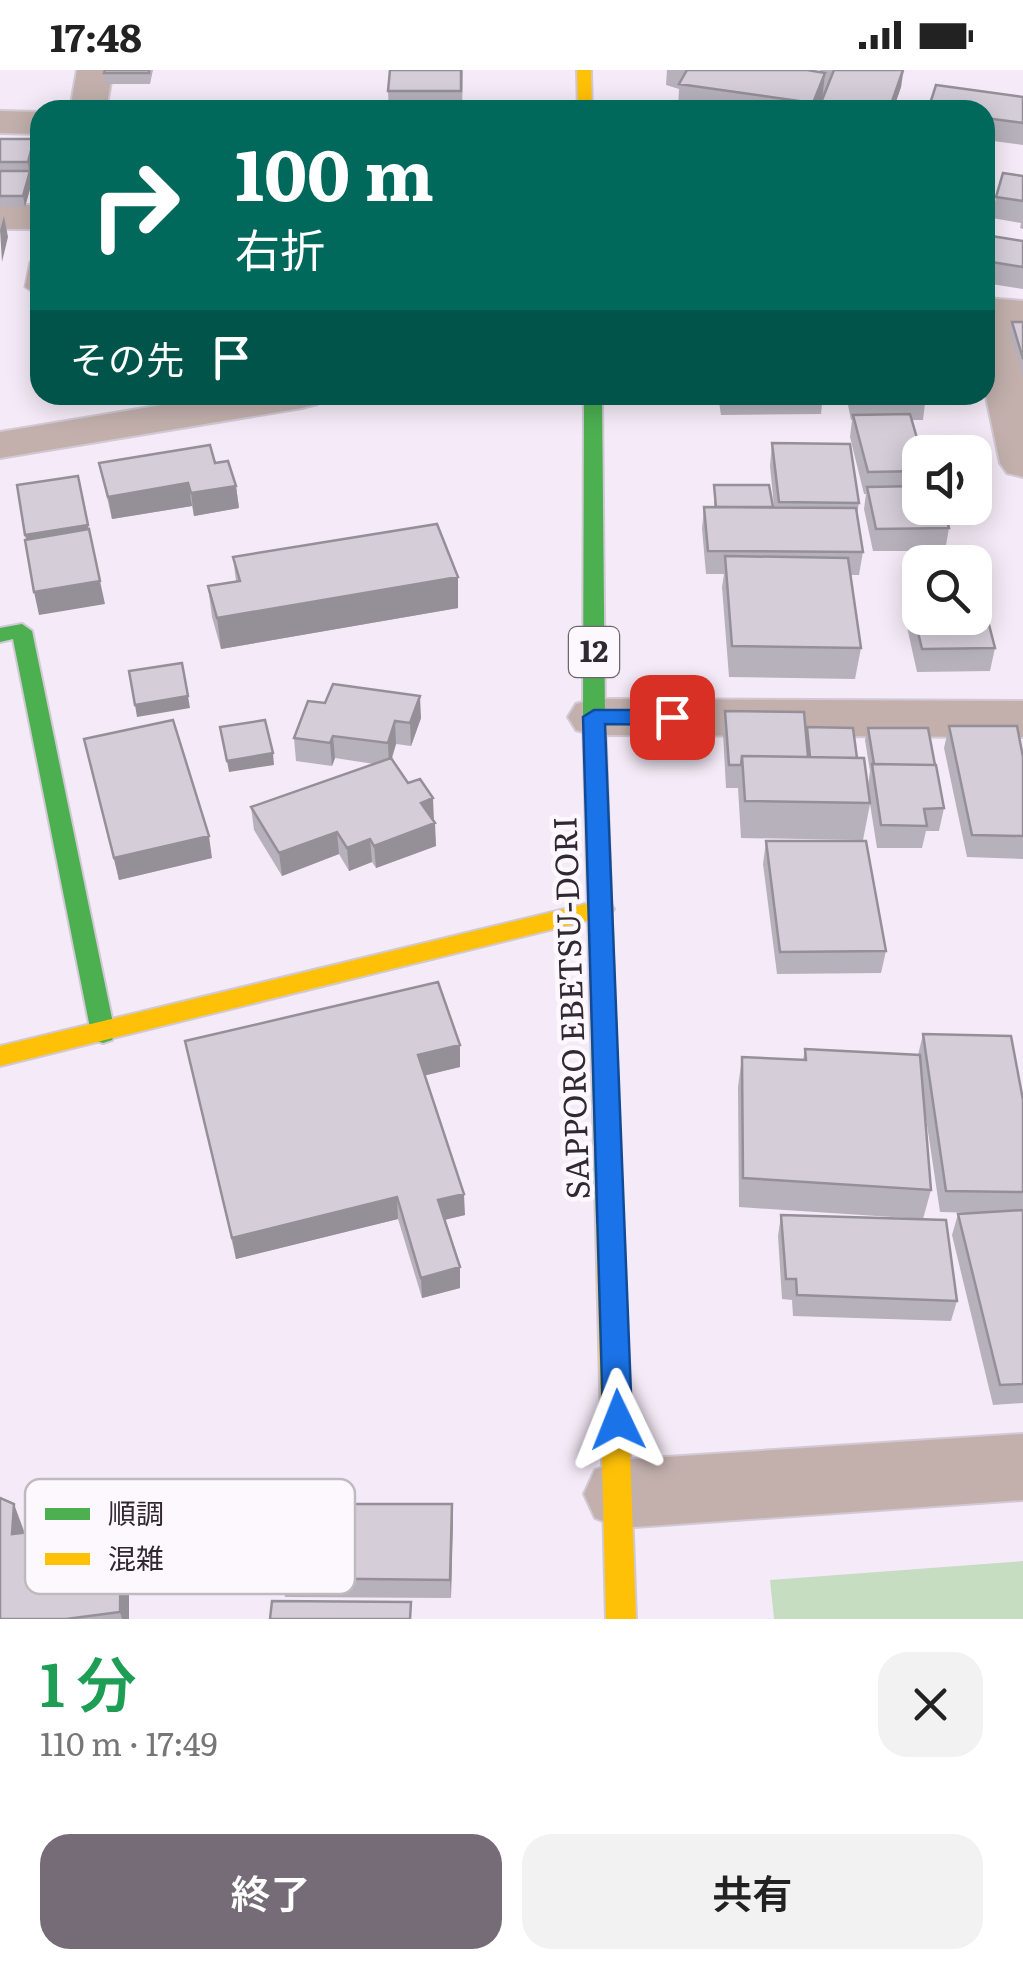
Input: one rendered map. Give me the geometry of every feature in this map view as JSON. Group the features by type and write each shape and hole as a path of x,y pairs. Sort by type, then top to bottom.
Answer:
{"main road":[{"path":"584,70 586,100"},
{"name":"SAPPORO EBETSU-DORI","path":"593,405 594,717 621,1619"},
{"path":"0,635 22,631 103,1033"},
{"path":"0,1056 602,909"}],"street":[{"path":"90,100 96,70"},
{"path":"0,122 30,122"},
{"path":"0,217 30,218"},
{"path":"995,311 1023,314"},
{"path":"995,341 1023,463"},
{"path":"0,444 240,405"},
{"path":"594,717 1023,719"},
{"path":"620,1494 1023,1467"}],"green space":[{"path":"1023,1561 1023,1619 774,1619 770,1580"}],"building":[{"path":"149,70 149,73 104,73"},
{"path":"390,70 461,70 461,91 388,91"},
{"path":"687,70 825,73 814,100 679,84"},
{"path":"834,70 903,70 892,100 822,100"},
{"path":"936,85 1023,97 1023,123 995,119 995,100 931,100"},
{"path":"0,139 30,139 28,162 0,162"},
{"path":"0,171 30,171 23,196 0,196"},
{"path":"1003,173 1023,176 1023,201 996,197"},
{"path":"995,237 1023,241 1023,267 995,263"},
{"path":"1012,322 1023,322 1023,359"},
{"path":"910,414 916,435 902,435 902,471 868,472 853,415"},
{"path":"772,443 850,444 859,503 779,502"},
{"path":"210,445 215,463 228,461 236,486 191,493 188,483 108,497 99,463"},
{"path":"78,476 88,525 25,535 17,485"},
{"path":"714,485 769,485 773,507 716,507"},
{"path":"902,486 902,525 949,528 876,529 867,487"},
{"path":"704,507 856,508 863,552 708,551"},
{"path":"437,524 458,577 217,618 208,586 240,581 233,557"},
{"path":"89,529 100,581 34,592 25,540"},
{"path":"725,556 848,558 861,648 732,646"},
{"path":"919,635 992,635 995,648 922,649"},
{"path":"182,663 188,696 135,705 129,671"},
{"path":"333,684 420,696 410,723 395,721 388,743 333,736 330,743 294,738 308,701 325,703"},
{"path":"725,711 804,712 808,757 742,756 741,765 729,765"},
{"path":"173,720 209,836 114,858 84,739"},
{"path":"265,720 273,753 227,761 220,727"},
{"path":"949,726 1017,726 1023,757 1023,836 972,835"},
{"path":"807,727 853,728 857,758 810,757"},
{"path":"868,728 928,728 935,765 874,764"},
{"path":"742,756 864,758 870,803 745,801"},
{"path":"391,758 408,783 420,779 433,798 421,803 435,823 374,846 370,839 347,848 337,832 279,853 251,807"},
{"path":"872,764 936,765 944,808 924,809 927,826 881,825"},
{"path":"766,841 866,841 886,951 780,952"},
{"path":"438,982 460,1045 418,1055 464,1194 438,1200 460,1267 421,1278 397,1197 232,1238 185,1041"},
{"path":"923,1034 1011,1036 1023,1100 1023,1192 946,1191"},
{"path":"805,1049 920,1055 931,1190 743,1178 742,1057 806,1060"},
{"path":"1023,1210 1023,1384 1000,1385 958,1214"},
{"path":"781,1215 946,1220 957,1301 797,1295 796,1279 786,1279"},
{"path":"0,1498 14,1504 12,1534 25,1533 25,1594 120,1594 120,1612 66,1619 0,1619"},
{"path":"355,1504 452,1504 450,1580 355,1579"},
{"path":"272,1601 411,1602 410,1619 270,1619"}],"traffic: fast":[{"path":"593,405 594,717 609,1224"},
{"path":"0,635 22,631 103,1033"}],"traffic: slow":[{"path":"584,70 585,100"},
{"path":"0,1056 602,909"},
{"path":"609,1224 621,1619"}],"route":[{"path":"618,1420 594,717 672,717"}]}
